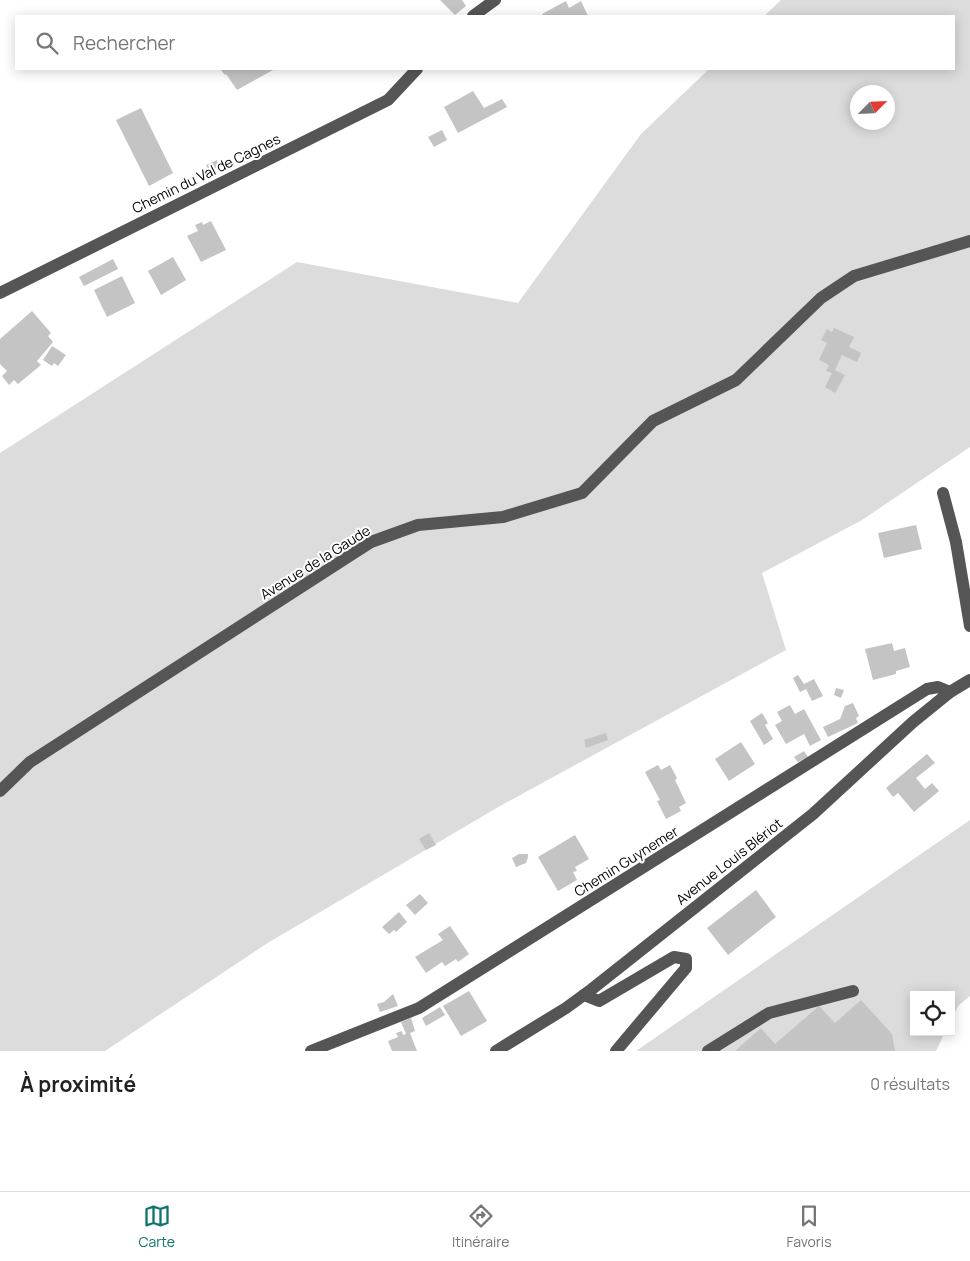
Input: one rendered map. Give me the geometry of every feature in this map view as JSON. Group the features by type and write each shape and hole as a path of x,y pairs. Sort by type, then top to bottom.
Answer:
{"street":[{"path":"474,15 495,0"},
{"name":"Chemin du Val de Cagnes","path":"0,293 388,100 416,70"},
{"name":"Avenue de la Gaude","path":"0,791 30,762 371,542 418,525 503,517 582,493 652,421 736,380 821,298 837,287 854,276 970,241"},
{"path":"943,493 956,542 970,624"},
{"name":"Avenue Louis Blériot","path":"496,1051 584,995 813,814 913,722 950,692 970,680"},
{"name":"Chemin Guynemer","path":"311,1051 419,1008 927,689 938,688 950,692"},
{"path":"584,995 599,1001 674,957 686,959 686,968 616,1051"},
{"path":"708,1051 769,1013 853,991"}],"shaded area":[{"path":"781,0 970,0 970,447 862,520 762,573 786,650 500,806 266,944 105,1051 0,1051 0,453 297,262 518,303 641,134 708,70 955,70 955,15 765,15"},
{"path":"970,820 970,996 958,1006 955,1012 955,991 910,991 910,1036 943,1036 936,1051 636,1051"}],"building":[{"path":"440,0 462,0 466,6 455,15"},
{"path":"566,1 569,8 581,1 588,15 542,15"},
{"path":"221,70 273,70 237,90"},
{"path":"473,91 484,108 502,99 507,107 458,133 444,107"},
{"path":"141,108 173,173 149,186 116,120"},
{"path":"442,130 447,140 434,147 428,137"},
{"path":"217,160 219,167 209,171 206,165"},
{"path":"211,221 226,250 201,262 187,236 198,231 195,225 202,222 203,225"},
{"path":"173,257 186,280 161,295 148,271"},
{"path":"113,259 118,269 84,286 79,277"},
{"path":"122,276 135,303 107,317 94,290"},
{"path":"32,311 51,333 48,336 53,342 37,361 41,365 18,384 14,380 9,385 2,376 7,371 0,364 0,339"},
{"path":"834,328 854,337 849,347 861,353 857,362 842,355 835,370 845,375 835,393 825,387 832,373 826,371 829,365 819,360 827,343 821,340 827,329 832,332"},
{"path":"52,346 66,355 58,366 54,363 52,366 43,360"},
{"path":"916,525 922,549 884,558 878,533"},
{"path":"892,643 894,651 905,648 910,667 896,671 896,674 873,680 865,649"},
{"path":"798,675 804,684 814,679 823,696 812,701 806,689 800,692 793,678"},
{"path":"836,688 844,690 841,698 834,695"},
{"path":"853,703 859,716 856,718 858,723 828,737 823,727 840,719 845,706"},
{"path":"790,705 795,714 804,709 821,740 810,746 804,734 786,744 775,725 782,721 777,712"},
{"path":"762,713 768,723 765,725 773,739 764,745 750,721"},
{"path":"606,733 608,740 586,748 584,740"},
{"path":"741,742 755,764 729,781 715,759"},
{"path":"804,751 808,757 798,762 794,757"},
{"path":"927,754 935,763 916,778 925,789 932,783 939,791 914,812 898,793 893,797 886,788"},
{"path":"658,765 661,770 670,765 686,803 679,807 681,811 666,819 657,801 660,800 645,772"},
{"path":"429,833 436,845 426,850 419,839"},
{"path":"575,835 589,859 575,867 577,871 573,872 577,880 558,891 538,857"},
{"path":"519,854 528,854 528,857 526,863 516,867 512,858"},
{"path":"756,890 776,917 728,955 707,928"},
{"path":"420,894 428,903 415,915 406,905"},
{"path":"399,912 407,922 396,932 394,930 389,934 382,927"},
{"path":"450,926 469,954 458,962 456,959 445,966 442,962 426,973 415,957 443,940 438,934"},
{"path":"469,991 487,1021 461,1036 443,1006"},
{"path":"393,994 398,1006 380,1012 377,1004 384,1002"},
{"path":"861,1000 892,1034 895,1051 735,1051 761,1028 775,1044 819,1006 835,1023"},
{"path":"440,1007 445,1015 426,1026 422,1018"},
{"path":"411,1018 415,1031 410,1033 417,1051 392,1051 388,1041 398,1037 396,1033 402,1031 403,1035 406,1034 401,1022"}]}
